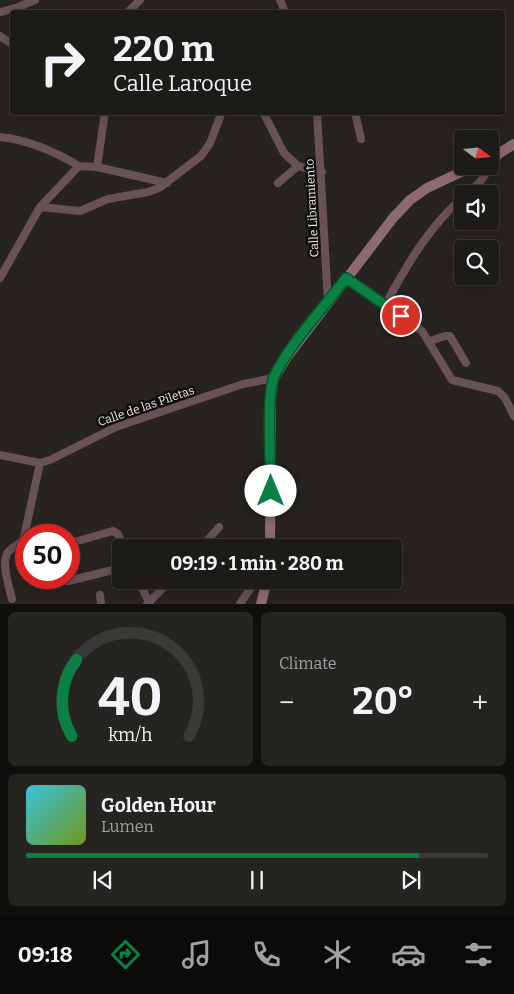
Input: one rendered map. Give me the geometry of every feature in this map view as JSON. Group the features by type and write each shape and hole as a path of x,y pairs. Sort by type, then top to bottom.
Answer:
{"main road":[{"path":"499,154 514,144"},
{"path":"270,539 271,398 274,378 328,302 393,218 410,200 454,175"},
{"path":"261,604 265,589"}],"street":[{"path":"0,12 35,0"},
{"path":"130,10 140,0"},
{"path":"97,167 105,115"},
{"path":"40,207 80,211 108,199 148,192 168,183 205,151 221,115"},
{"path":"264,115 279,145 298,166 322,172"},
{"name":"Calle Libramiento","path":"317,115 328,302"},
{"path":"356,115 360,139"},
{"path":"0,137 47,148 79,166 97,167 168,183"},
{"path":"0,278 40,207 79,166"},
{"path":"278,183 298,166"},
{"path":"385,305 426,236 454,206"},
{"path":"346,278 422,331 430,341 443,369 452,380 503,394 514,416"},
{"path":"430,341 450,336 466,363"},
{"name":"Calle de las Piletas","path":"40,463 50,460 116,426 243,384 274,378"},
{"path":"0,455 40,463 24,537 21,543 9,551 6,558 12,599"},
{"path":"209,539 219,527"},
{"path":"80,540 111,530 117,532 120,539"},
{"path":"80,579 112,570"},
{"path":"142,589 148,604 162,589"},
{"path":"240,604 250,589"},
{"path":"100,594 101,604"}],"route":[{"path":"271,491 271,398 274,378 316,317 346,278 401,316"}]}
